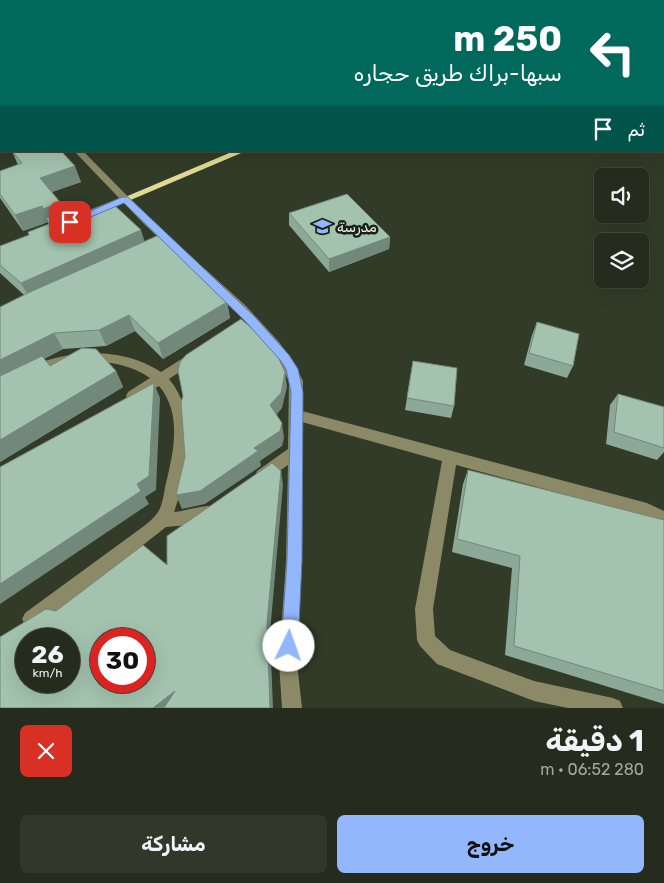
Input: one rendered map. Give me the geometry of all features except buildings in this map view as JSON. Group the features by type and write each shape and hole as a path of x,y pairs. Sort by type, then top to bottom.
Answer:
{"main road":[{"path":"89,214 240,152"}],"street":[{"path":"79,152 125,199 164,244 285,358 292,369 296,381 294,560 288,663 292,708"},
{"path":"119,404 201,352"},
{"path":"17,381 52,363 91,356 111,357 125,361 161,378 173,394 180,423 178,469 162,520"},
{"path":"296,415 647,510 664,519"},
{"path":"250,484 296,450"},
{"path":"450,456 424,609 426,640 444,657 534,691 613,708"},
{"path":"18,628 75,589 162,520 202,515 224,504"}],"place":[{"name":"مدرسة","path":"323,227"}],"route":[{"path":"70,222 125,199 250,319 285,358 292,369 297,392 294,560 289,646"}]}
